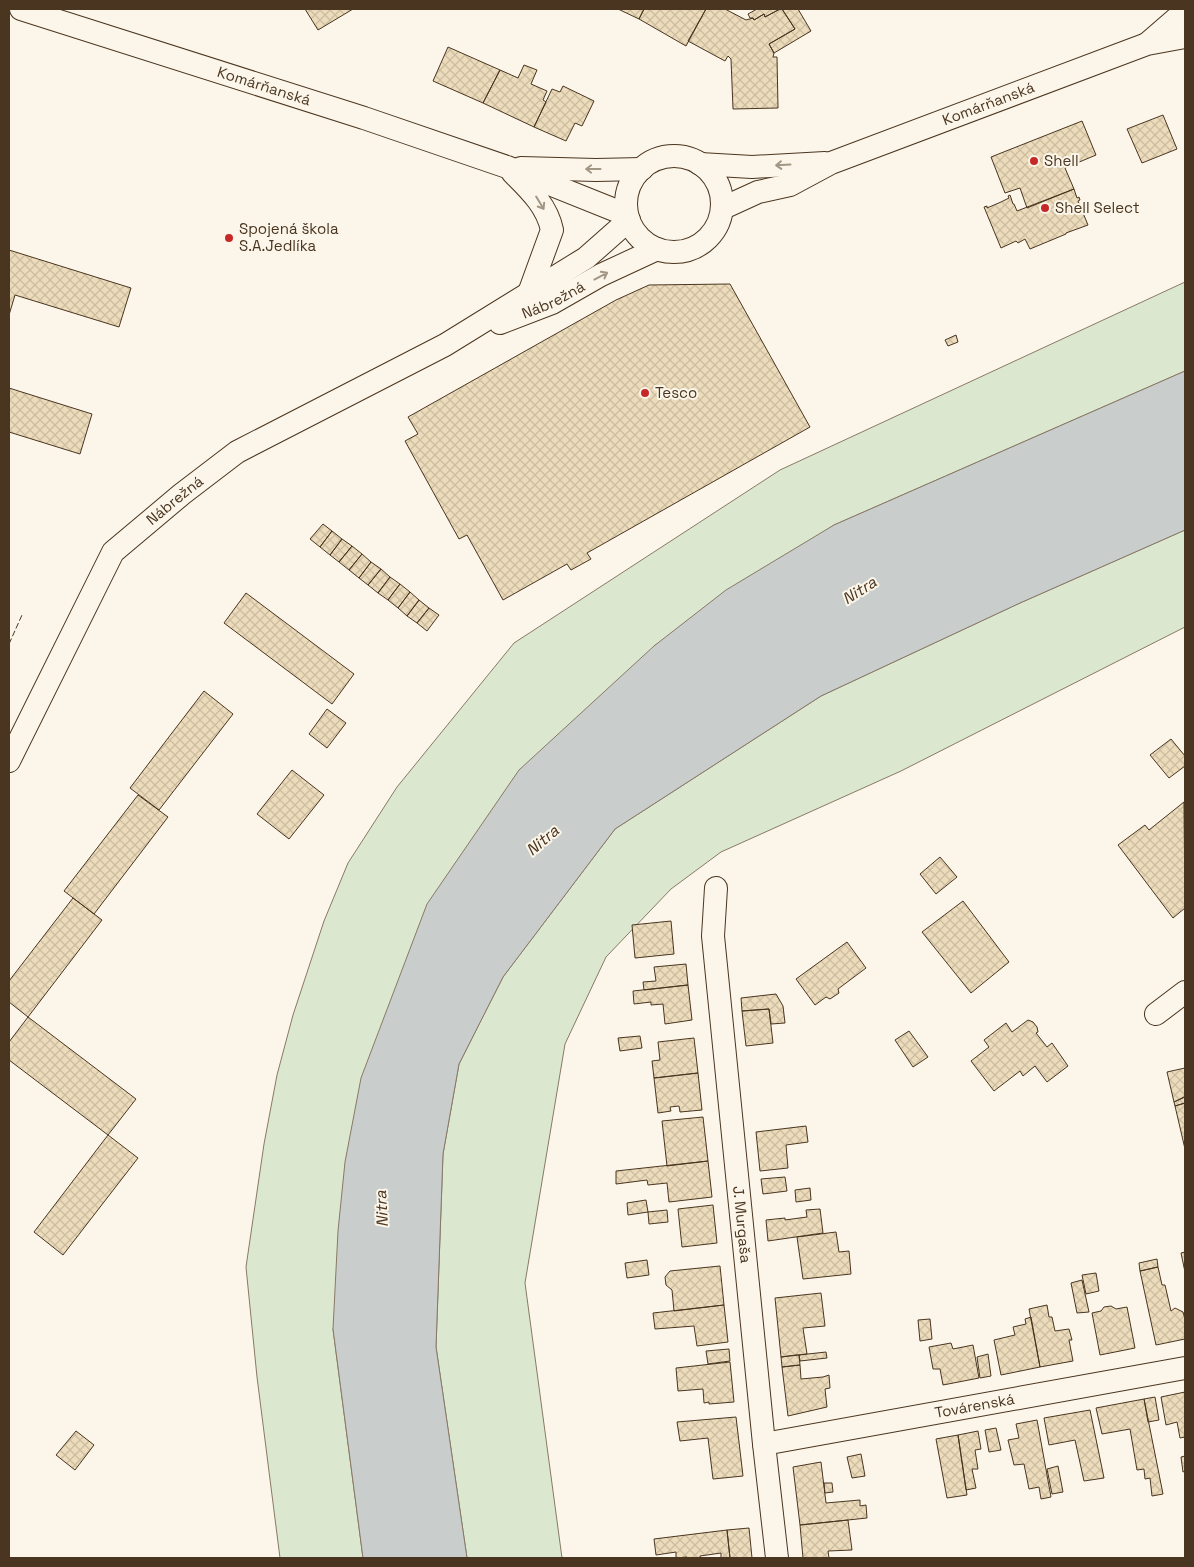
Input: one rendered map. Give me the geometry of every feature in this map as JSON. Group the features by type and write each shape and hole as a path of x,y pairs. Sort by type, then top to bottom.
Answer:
{"street":[{"name":"Komárňanská","path":"21,9 311,100 507,167 628,218"},
{"path":"1147,44 1185,11"},
{"path":"1147,44 1185,37"},
{"name":"Komárňanská","path":"628,218 626,203 628,190 634,179 642,169 664,157 689,158 710,172 718,183 722,195 723,208 758,192 790,185 831,163 1147,44"},
{"name":"Komárňanská","path":"700,164 752,167 831,163"},
{"name":"Komárňanská","path":"507,167 596,170 642,169"},
{"path":"507,167 536,196 550,220 552,230 529,294"},
{"path":"628,218 635,233 645,243 657,249 672,252 687,251 701,244 713,234 720,220 723,208"},
{"name":"Nábrežná","path":"9,761 113,552 182,494 237,452 445,345 586,258 628,218"},
{"name":"Nábrežná","path":"445,345 552,303 601,275 657,249"},
{"name":"J. Murgaša","path":"716,888 713,936 777,1558"},
{"path":"1156,1014 1185,992"},
{"name":"Továrenská","path":"764,1444 1185,1368"}],"green space":[{"path":"1185,282 1185,371 834,525 654,646 333,1329 363,1558 280,1558 257,1377 246,1267 264,1144 277,1075 293,1015 324,921 348,863 397,787 514,643 780,470"},
{"path":"1185,530 1185,627 901,771 721,852 671,889 606,957 565,1044 525,1283 562,1558 467,1558 436,1347 443,1154 459,1064 503,977 615,829 821,696 1020,603"}],"water":[{"name":"Nitra","path":"1185,371 1185,530 1020,603 821,696 615,829 503,977 459,1064 443,1154 436,1347 467,1558 363,1558 333,1329 338,1231 345,1162 361,1078 427,904 519,770 654,646 726,590 834,525"}],"building":[{"path":"305,9 353,9 318,30"},
{"path":"618,9 644,9 639,19"},
{"path":"644,9 706,9 686,46 639,19"},
{"path":"706,9 725,9 746,20 753,18 754,20 764,14 765,17 782,9 795,29 769,44 774,53 773,57 777,57 778,108 733,109 731,59 728,56 725,61 688,41"},
{"path":"757,9 780,9 765,17 764,14 754,20 750,18 748,14"},
{"path":"782,9 798,9 811,31 774,53 769,44 795,29"},
{"path":"448,47 500,70 483,103 433,81"},
{"path":"524,65 537,70 531,84 547,91 543,100 546,102 534,127 483,103 500,70 518,78"},
{"path":"563,86 594,101 582,126 575,123 566,141 534,127 552,89 560,92"},
{"path":"1163,115 1177,149 1142,163 1127,129"},
{"path":"1082,121 1096,155 1065,168 1074,189 1027,208 1020,188 1005,193 991,157"},
{"path":"1074,189 1077,198 1079,197 1080,200 1078,201 1088,225 1030,249 1025,239 1001,248 984,207 987,206 987,208 1001,202 1009,198 1008,196 1010,195 1017,211"},
{"path":"9,250 131,288 119,327 15,295 9,315"},
{"path":"730,284 810,427 587,553 591,559 571,570 567,564 503,600 467,535 459,539 405,441 418,434 408,417 616,300 649,285"},
{"path":"956,335 958,342 948,346 945,340"},
{"path":"9,388 92,414 80,454 9,432"},
{"path":"323,524 332,531 320,547 310,539"},
{"path":"332,531 342,539 330,555 320,547"},
{"path":"342,539 352,546 339,562 330,555"},
{"path":"352,546 362,554 349,570 339,562"},
{"path":"362,554 371,562 359,578 349,570"},
{"path":"371,562 381,569 368,585 359,578"},
{"path":"381,569 390,577 378,593 368,585"},
{"path":"390,577 400,584 388,600 378,593"},
{"path":"400,584 410,592 398,608 388,600"},
{"path":"410,592 419,600 407,616 398,608"},
{"path":"246,593 354,674 332,704 224,623"},
{"path":"419,600 429,608 417,623 407,616"},
{"path":"429,608 439,615 427,631 417,623"},
{"path":"204,691 233,714 159,810 130,788"},
{"path":"327,709 346,723 327,748 309,734"},
{"path":"1171,739 1185,756 1185,766 1169,778 1150,755"},
{"path":"292,770 324,795 289,839 257,814"},
{"path":"138,795 168,817 94,914 64,891"},
{"path":"1184,802 1185,908 1173,918 1118,845 1145,825 1149,830"},
{"path":"940,857 957,877 936,894 920,874"},
{"path":"73,898 102,920 28,1017 9,1002 9,981"},
{"path":"963,901 1009,962 971,993 922,932"},
{"path":"671,921 674,954 635,958 632,925"},
{"path":"847,942 866,968 838,989 839,993 830,999 826,997 815,1005 796,979"},
{"path":"686,964 688,985 644,990 643,982 656,981 654,967"},
{"path":"688,985 692,1020 665,1024 663,1004 651,1005 651,1002 634,1004 633,991"},
{"path":"776,994 783,1006 785,1023 771,1024 769,1009 742,1011 741,998"},
{"path":"769,1009 773,1043 746,1046 742,1011"},
{"path":"28,1017 136,1099 108,1135 9,1060 9,1042"},
{"path":"1028,1020 1037,1027 1038,1032 1036,1033 1047,1047 1052,1043 1068,1066 1047,1082 1035,1066 1023,1076 1020,1071 994,1091 971,1061 989,1047 984,1040 1006,1023 1012,1032"},
{"path":"909,1031 928,1057 913,1067 895,1040"},
{"path":"640,1036 642,1048 620,1051 618,1038"},
{"path":"694,1038 698,1073 654,1078 652,1061 660,1060 658,1042"},
{"path":"1185,1068 1185,1097 1174,1102 1167,1072"},
{"path":"698,1073 702,1110 680,1112 679,1106 670,1107 671,1111 658,1113 654,1078"},
{"path":"1184,1097 1185,1103 1175,1106 1174,1102"},
{"path":"1185,1103 1185,1149 1175,1106"},
{"path":"703,1117 708,1161 667,1166 662,1121"},
{"path":"806,1126 808,1142 786,1145 788,1168 760,1171 756,1132"},
{"path":"108,1135 138,1158 63,1255 34,1232"},
{"path":"708,1161 712,1197 669,1202 667,1183 648,1185 647,1180 616,1184 616,1171"},
{"path":"785,1177 787,1191 763,1194 761,1179"},
{"path":"810,1188 811,1200 796,1202 795,1190"},
{"path":"646,1200 648,1212 628,1215 627,1203"},
{"path":"713,1205 717,1243 682,1247 678,1209"},
{"path":"820,1209 823,1233 768,1241 766,1220 807,1217 806,1210"},
{"path":"667,1210 668,1222 649,1224 648,1212"},
{"path":"836,1232 839,1252 849,1251 851,1274 803,1279 797,1237"},
{"path":"1185,1252 1185,1272 1181,1253"},
{"path":"1157,1259 1158,1267 1140,1271 1139,1263"},
{"path":"647,1260 649,1275 627,1278 625,1263"},
{"path":"720,1266 724,1305 674,1311 672,1290 666,1285 665,1277 670,1271"},
{"path":"1158,1267 1162,1285 1165,1285 1171,1311 1175,1308 1183,1312 1185,1339 1156,1345 1140,1271"},
{"path":"1096,1273 1099,1291 1086,1294 1082,1275"},
{"path":"1082,1280 1089,1312 1077,1313 1071,1283"},
{"path":"821,1293 825,1326 803,1328 807,1354 781,1357 775,1298"},
{"path":"724,1305 728,1342 697,1346 694,1326 655,1329 653,1313"},
{"path":"1047,1305 1049,1317 1052,1317 1055,1331 1069,1329 1072,1340 1069,1340 1073,1361 1040,1367 1029,1309"},
{"path":"1111,1306 1116,1309 1127,1307 1135,1348 1100,1355 1092,1313"},
{"path":"1031,1317 1040,1367 1001,1375 994,1340 1015,1335 1013,1327 1026,1324 1025,1319"},
{"path":"930,1319 932,1339 920,1341 918,1320"},
{"path":"951,1343 953,1349 973,1345 979,1378 943,1385 940,1369 933,1369 929,1347"},
{"path":"729,1349 730,1361 708,1364 706,1351"},
{"path":"826,1352 827,1358 800,1361 799,1355"},
{"path":"988,1354 991,1376 980,1378 977,1357"},
{"path":"799,1355 800,1365 782,1367 781,1357"},
{"path":"730,1362 734,1402 704,1403 703,1389 678,1391 676,1368"},
{"path":"800,1365 801,1379 829,1375 830,1388 825,1389 827,1407 788,1416 782,1367"},
{"path":"1185,1392 1185,1437 1180,1438 1177,1422 1166,1425 1161,1397"},
{"path":"1155,1397 1159,1420 1148,1422 1144,1399"},
{"path":"1144,1399 1163,1494 1152,1496 1150,1478 1145,1479 1144,1469 1137,1470 1130,1429 1102,1434 1096,1408"},
{"path":"1090,1410 1104,1478 1084,1481 1075,1440 1049,1445 1044,1418"},
{"path":"736,1417 743,1476 713,1479 708,1438 680,1441 677,1422"},
{"path":"1037,1420 1051,1497 1041,1499 1039,1487 1029,1489 1024,1464 1014,1465 1008,1440 1019,1438 1016,1424"},
{"path":"996,1428 1001,1450 989,1452 985,1430"},
{"path":"76,1431 94,1445 75,1470 56,1455"},
{"path":"978,1431 981,1449 975,1450 978,1469 972,1469 976,1488 966,1490 958,1435"},
{"path":"958,1435 967,1495 947,1498 936,1439"},
{"path":"861,1454 865,1476 852,1478 847,1457"},
{"path":"1185,1456 1185,1471 1183,1472 1181,1457"},
{"path":"821,1462 826,1503 860,1500 860,1506 866,1505 867,1518 800,1525 793,1467"},
{"path":"1058,1466 1063,1492 1052,1494 1047,1469"},
{"path":"824,1483 832,1483 833,1492 825,1493"},
{"path":"848,1520 852,1550 828,1551 829,1558 803,1558 800,1525"},
{"path":"749,1528 752,1558 730,1558 727,1530"},
{"path":"727,1530 730,1558 721,1558 721,1553 700,1556 700,1558 676,1558 676,1552 656,1555 654,1539"}],"fence":[{"path":"9,644 22,615"}],"place":[{"name":"Shell","path":"1034,161"},
{"name":"Shell Select","path":"1045,208"},
{"name":"Spojená škola S.A.Jedlíka","path":"229,238"},
{"name":"Tesco","path":"645,393"}]}
